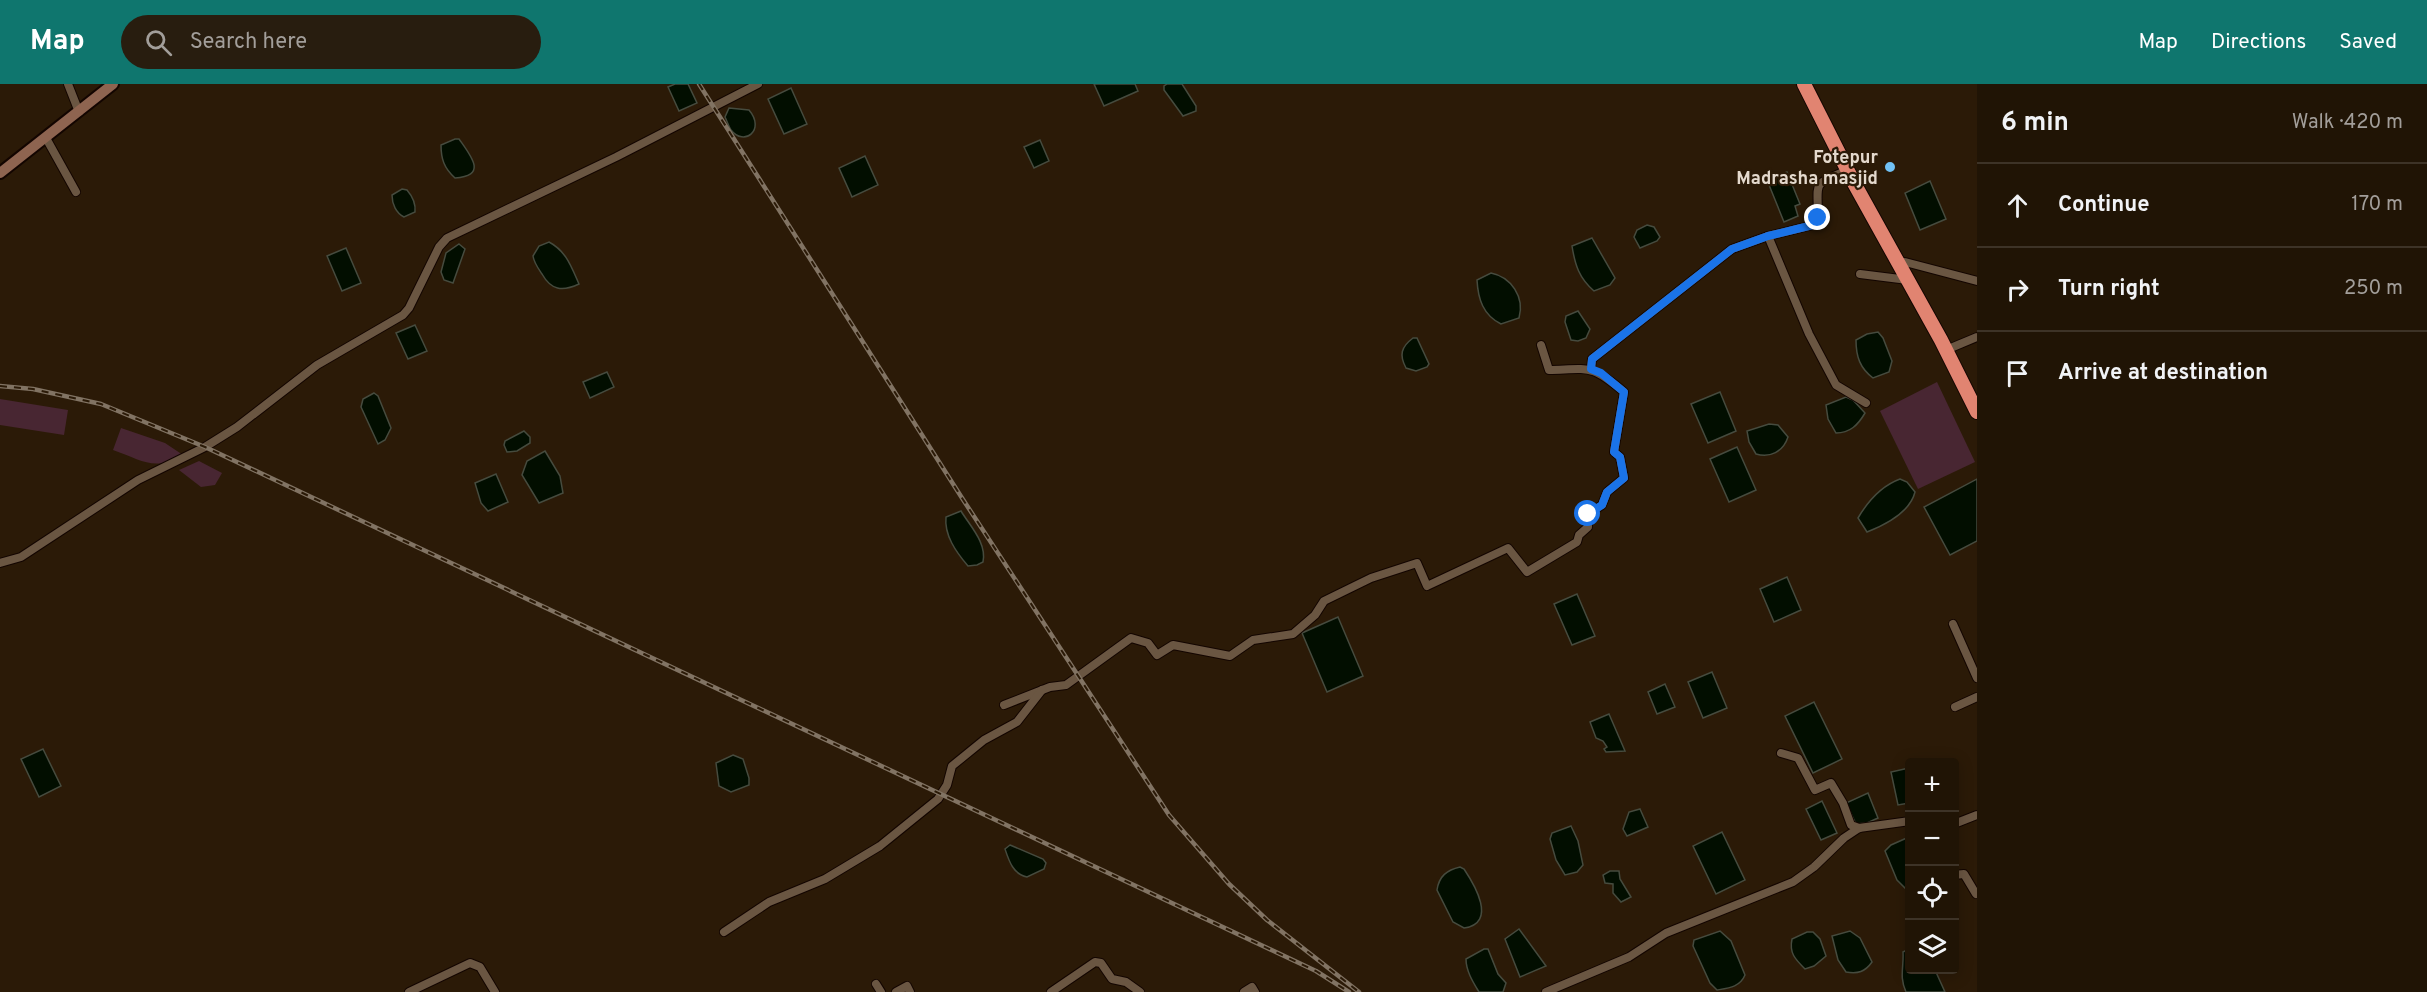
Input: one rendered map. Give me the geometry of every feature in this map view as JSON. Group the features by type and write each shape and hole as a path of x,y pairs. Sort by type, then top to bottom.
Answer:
{"highway":[{"path":"1804,84 1977,412"},
{"path":"1813,84 1905,262 1953,347 1977,397"}],"main road":[{"path":"0,173 113,84"}],"street":[{"path":"68,84 79,112"},
{"path":"0,563 21,557 138,480 205,447 237,427 317,364 403,315 409,308 439,247 447,238 616,157 758,84"},
{"path":"46,138 76,192"},
{"path":"1591,369 1592,359 1732,249 1768,236 1813,225 1818,218 1816,191 1818,186 1848,170"},
{"path":"1768,236 1809,334 1836,385 1866,402"},
{"path":"1905,262 1977,281"},
{"path":"1860,274 1908,280"},
{"path":"1953,347 1977,337"},
{"path":"1004,705 1043,689 1066,685 1131,638 1148,643 1157,655 1173,645 1230,656 1252,640 1293,634 1315,615 1324,601 1371,578 1417,562 1427,586 1508,548 1527,572 1577,542 1579,536 1588,527 1588,514 1602,505 1607,492 1624,478 1620,457 1614,452 1624,392 1601,373 1591,369 1549,370 1541,345"},
{"path":"1953,624 1977,678"},
{"path":"724,932 769,902 825,879 880,846 938,799 947,785 952,766 984,740 1017,722 1043,689"},
{"path":"1955,707 1977,697"},
{"path":"1781,753 1798,758 1815,790 1831,783 1843,803 1851,825 1859,828"},
{"path":"1959,823 1977,815"},
{"path":"1546,992 1629,957 1665,933 1793,882 1859,828 1905,822"},
{"path":"1959,874 1964,874 1976,894"},
{"path":"1051,992 1095,962 1101,963 1112,979 1126,982 1140,992"},
{"path":"409,992 470,963 480,967 495,992"},
{"path":"896,992 907,986 910,992"},
{"path":"1244,992 1252,987 1255,992"}],"shaded area":[{"path":"675,84 688,84 697,103 679,111 668,87"},
{"path":"1094,84 1135,84 1138,91 1104,106"},
{"path":"1167,84 1182,84 1196,106 1196,111 1183,116 1164,90"},
{"path":"791,88 807,124 784,134 768,99"},
{"path":"729,108 749,110 754,117 755,124 751,134 742,137 731,130 725,117"},
{"path":"459,139 472,158 474,169 465,176 455,178 444,163 441,145"},
{"path":"1040,140 1049,161 1034,168 1024,147"},
{"path":"865,156 878,185 852,197 839,168"},
{"path":"1787,172 1800,204 1795,206 1798,216 1784,222 1767,180"},
{"path":"1930,181 1946,219 1920,230 1905,193"},
{"path":"402,189 407,190 415,206 415,212 404,217 397,211 392,198 392,195"},
{"path":"1647,225 1654,227 1660,237 1657,241 1640,248 1634,237 1637,230"},
{"path":"1592,238 1615,278 1610,285 1594,291 1579,271 1572,246"},
{"path":"549,242 564,254 579,284 562,289 553,286 545,279 533,256 539,246"},
{"path":"459,244 465,249 453,283 444,280 441,272 446,253"},
{"path":"346,248 361,283 342,291 327,256"},
{"path":"1491,273 1505,279 1515,289 1520,303 1519,318 1501,324 1486,311 1480,300 1477,280"},
{"path":"1578,311 1590,329 1586,338 1578,341 1571,340 1565,322 1566,316"},
{"path":"415,325 427,351 408,359 396,333"},
{"path":"1878,332 1883,338 1892,361 1889,372 1873,378 1860,362 1856,340 1867,334"},
{"path":"1413,338 1417,338 1429,364 1416,371 1406,368 1402,359 1404,348"},
{"path":"607,372 614,387 590,398 583,382"},
{"path":"1937,382 1975,462 1918,489 1880,411"},
{"path":"1720,392 1736,431 1708,443 1691,404"},
{"path":"374,393 378,396 391,428 385,440 378,444 361,407 363,399"},
{"path":"1846,397 1853,400 1865,413 1853,428 1836,433 1828,419 1826,405"},
{"path":"0,399 68,410 64,435 0,425"},
{"path":"1769,424 1778,425 1788,437 1786,442 1775,453 1756,454 1749,442 1747,431"},
{"path":"121,428 165,443 183,455 156,464 113,450"},
{"path":"524,431 530,437 530,443 517,451 507,452 505,441"},
{"path":"1737,447 1756,490 1729,502 1710,459"},
{"path":"545,451 560,476 563,493 539,503 522,475 527,461"},
{"path":"199,461 222,473 215,485 201,487 179,470"},
{"path":"496,474 508,502 488,511 481,503 475,483"},
{"path":"1900,479 1907,482 1915,492 1908,506 1896,517 1867,532 1858,518 1881,490"},
{"path":"1977,479 1977,541 1950,555 1924,507"},
{"path":"961,511 983,548 983,562 977,565 968,566 949,537 946,517"},
{"path":"1787,577 1801,610 1774,622 1760,589"},
{"path":"1577,594 1595,636 1572,645 1554,604"},
{"path":"1338,617 1363,676 1327,692 1302,633"},
{"path":"1712,672 1727,708 1703,718 1688,682"},
{"path":"1665,684 1675,707 1657,714 1648,692"},
{"path":"1814,702 1842,759 1813,773 1785,716"},
{"path":"1609,714 1625,751 1606,752 1604,749 1607,747 1603,741 1596,738 1590,722"},
{"path":"43,749 61,786 39,797 21,759"},
{"path":"733,755 743,759 749,785 731,792 719,786 716,763"},
{"path":"1905,769 1905,804 1898,805 1891,772"},
{"path":"1868,793 1878,818 1867,823 1856,824 1846,803"},
{"path":"1822,801 1837,833 1821,840 1806,809"},
{"path":"1640,809 1648,827 1627,836 1623,829 1629,812"},
{"path":"1571,826 1578,841 1583,865 1577,872 1565,875 1556,860 1550,839 1552,833"},
{"path":"1722,832 1745,880 1716,894 1693,846"},
{"path":"1905,839 1905,888 1897,880 1885,851 1891,845"},
{"path":"1010,845 1043,859 1046,863 1044,869 1027,877 1018,873 1005,849"},
{"path":"1460,867 1464,869 1473,884 1482,911 1480,919 1474,925 1464,928 1453,922 1437,890 1444,874"},
{"path":"1610,871 1619,871 1620,879 1631,897 1621,902 1613,893 1613,884 1605,883 1603,875"},
{"path":"1519,929 1546,966 1520,977 1505,939"},
{"path":"1720,931 1731,941 1745,975 1730,988 1717,990 1710,983 1693,946 1694,940"},
{"path":"1850,931 1860,938 1872,962 1867,968 1858,972 1846,972 1838,960 1832,936"},
{"path":"1807,932 1813,932 1820,939 1826,956 1814,966 1805,969 1794,956 1791,944 1792,939"},
{"path":"1488,949 1498,974 1506,983 1503,992 1479,992 1470,976 1466,959"},
{"path":"1905,951 1905,974 1937,974 1945,992 1906,992 1902,977 1903,952"}],"railway":[{"path":"699,84 962,498 1169,815 1229,884 1267,920 1359,992"},
{"path":"0,386 33,389 101,404 205,447 1316,971 1349,992"}],"place":[{"name":"Fotepur Madrasha masjid","path":"1890,167"}],"route":[{"path":"1588,514 1602,505 1607,492 1624,478 1620,457 1614,452 1624,392 1601,373 1591,369 1592,359 1732,249 1768,236 1813,225 1818,218"}]}
